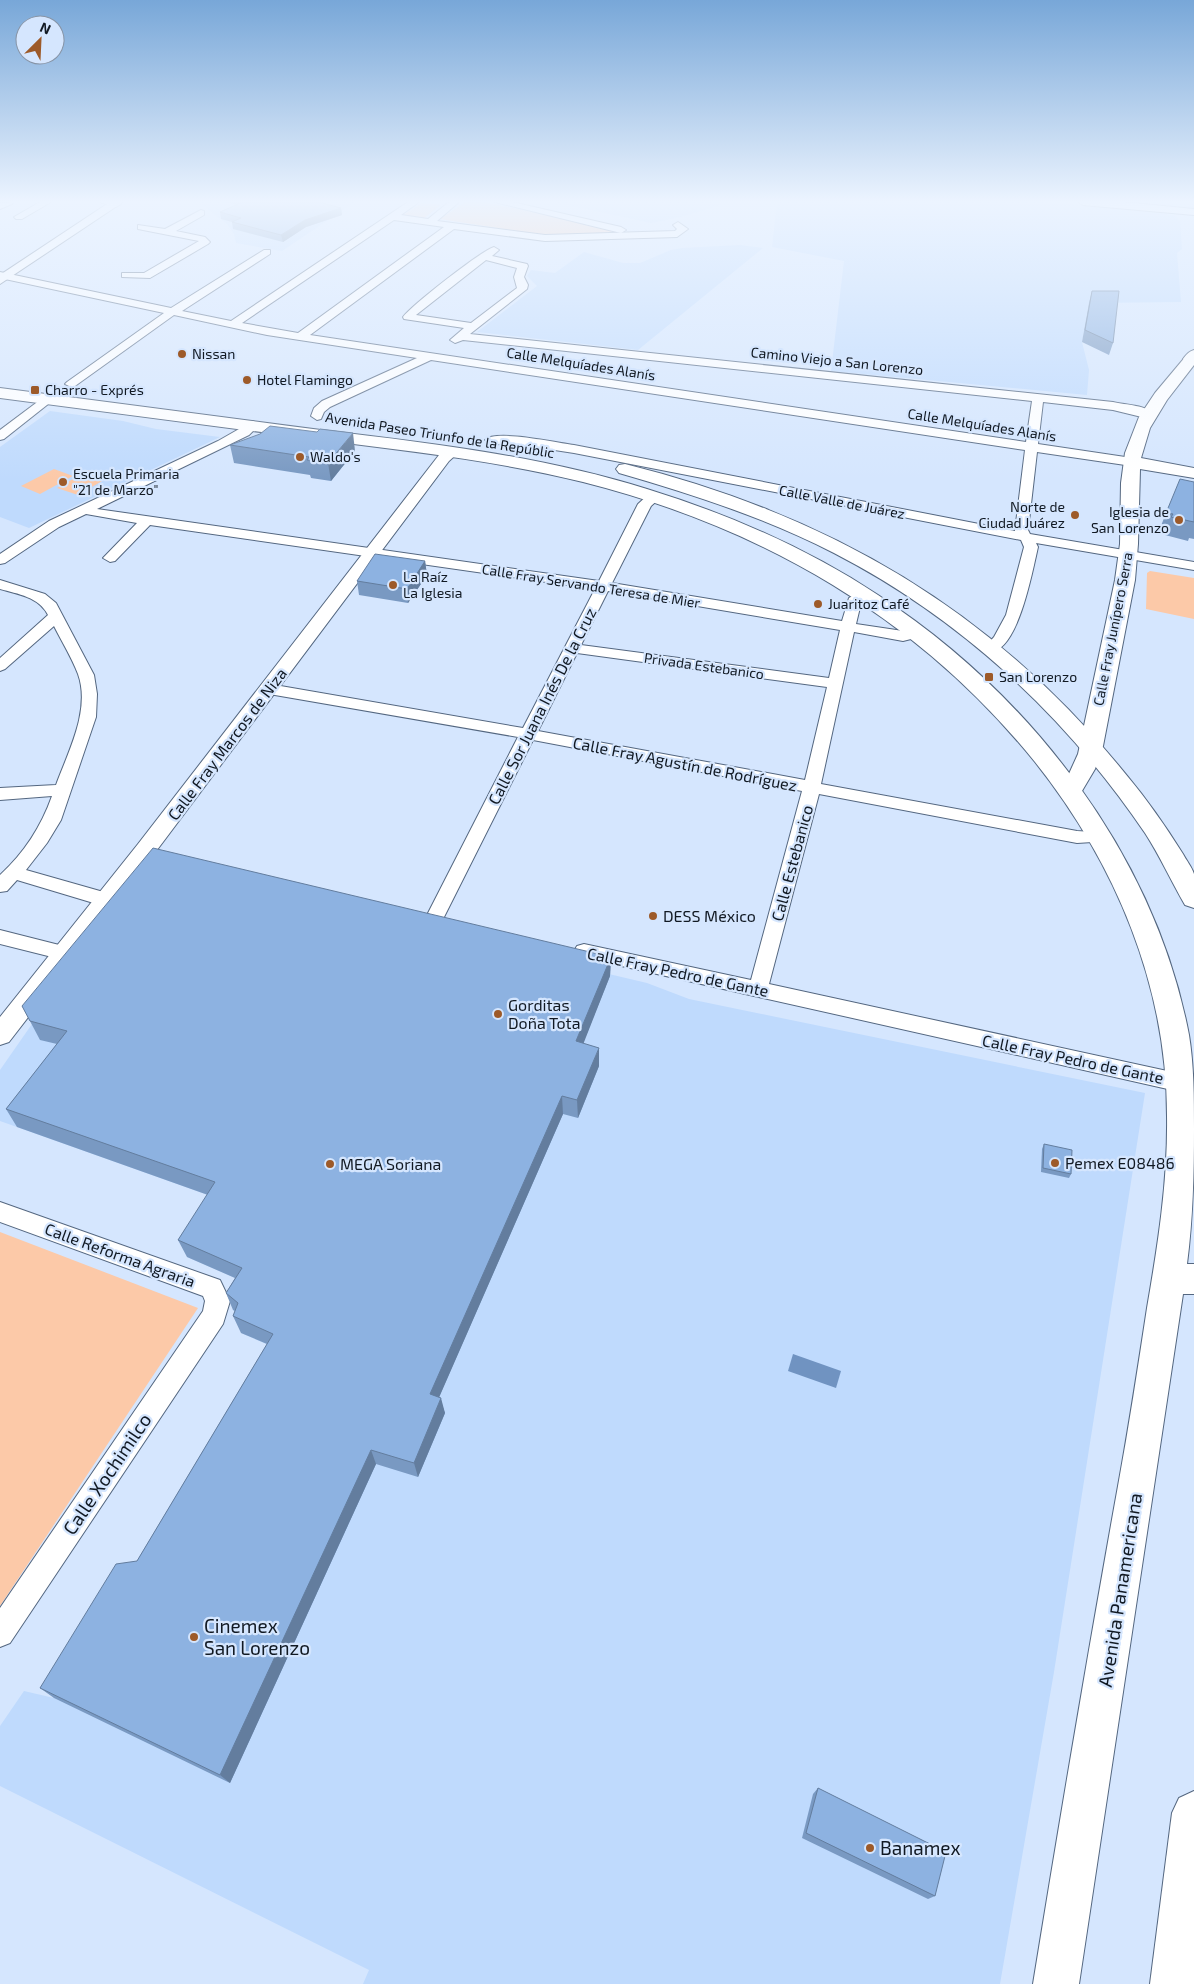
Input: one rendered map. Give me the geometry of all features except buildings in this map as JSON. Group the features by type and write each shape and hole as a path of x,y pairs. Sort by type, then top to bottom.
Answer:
{"main road":[{"name":"Calle Fray Junípero Serra","path":"1071,791 1084,772 1092,748 1094,728 1111,650 1128,554 1132,462 1137,439 1148,419 1193,357"},
{"name":"Avenida Paseo Triunfo de la Repúblic","path":"50,390 71,384 491,440 624,468 699,491 772,518 828,543 906,586 947,613 992,648 1043,695 1092,748 1161,837 1194,899"},
{"path":"0,393 50,390"},
{"name":"Avenida Panamericana","path":"50,390 253,425 407,445 545,468 654,497 727,524 823,570 864,595 918,633 1006,714 1071,791 1102,837 1124,878 1143,922 1165,991 1181,1083 1182,1135 1179,1195 1181,1279 1146,1429 1056,1984"},
{"path":"1148,419 1148,447 1152,456 1157,461 1174,469"},
{"path":"407,445 430,442 435,438 431,431"},
{"path":"452,452 467,443 491,440"},
{"path":"1132,462 1194,473"},
{"path":"1173,1984 1194,1813"}],"street":[{"name":"Calle Melquíades Alanís","path":"90,295 232,325 300,337 1132,462"},
{"path":"71,384 172,312 200,295"},
{"path":"232,325 277,295"},
{"path":"300,337 358,295"},
{"path":"434,295 408,317 473,326"},
{"path":"318,416 318,411 326,404 445,347 515,295"},
{"name":"Camino Viejo a San Lorenzo","path":"460,336 1113,406 1136,410 1148,419"},
{"path":"0,436 50,390"},
{"path":"992,648 1000,642 1011,618 1023,580 1030,547 1021,530 1038,398"},
{"path":"0,560 36,535 85,509 217,447 246,432 253,425"},
{"name":"Calle Valle de Juárez","path":"491,440 522,441 574,449 1024,537 1194,566"},
{"name":"Calle Fray Marcos de Niza","path":"0,1035 107,900 444,458 452,452"},
{"name":"Calle Sor Juana Inés De la Cruz","path":"415,914 443,921 528,734 645,504 654,497"},
{"name":"Calle Fray Servando Teresa de Mier","path":"85,509 96,513 148,521 603,586 903,636 918,633"},
{"path":"110,558 148,521"},
{"path":"0,584 40,597 51,606 86,675 89,694 88,717 48,827 41,839 14,873 0,886"},
{"name":"Calle Estebanico","path":"758,990 812,787 854,601 864,595"},
{"path":"0,666 56,616"},
{"name":"Privada Estebanico","path":"572,648 836,684"},
{"name":"Calle Fray Agustín de Rodríguez","path":"269,689 528,734 1077,837 1102,837"},
{"path":"0,794 61,790"},
{"path":"146,849 165,854"},
{"path":"14,873 107,900"},
{"path":"0,937 64,953"},
{"name":"Calle Fray Pedro de Gante","path":"565,947 1181,1083"},
{"name":"Calle Reforma Agraria","path":"0,1212 211,1288 217,1295 218,1303 214,1316"},
{"name":"Calle Xochimilco","path":"0,1633 214,1316"}],"shaded area":[{"path":"526,295 706,295 638,350 477,332"},
{"path":"840,295 1180,295 1181,302 1089,303 1082,342 1089,370 1087,395 831,371"},
{"name":"Escuela Primaria \"21 de Marzo\"","path":"50,411 123,421 156,429 220,437 29,528 0,517 0,447"},
{"path":"54,469 73,476 40,494 21,486"},
{"path":"89,470 109,477 78,495 57,488"},
{"path":"1150,571 1194,578 1194,619 1146,609 1147,573"},
{"path":"160,868 647,983 689,999 1145,1093 1054,1672 1000,1984 363,1984 369,1970 0,1786 0,1726 24,1691 54,1698 280,1350 241,1333 245,1319 233,1310 249,1284 187,1257 222,1200 0,1121 0,1070 32,1024"},
{"path":"0,1232 198,1308 0,1606"},
{"path":"793,1354 841,1371 836,1388 788,1371"}],"place":[{"name":"Nissan","path":"182,354"},
{"name":"Hotel Flamingo","path":"247,380"},
{"name":"Charro - Exprés","path":"35,390"},
{"name":"Waldo's","path":"300,457"},
{"name":"Escuela Primaria \"21 de Marzo\"","path":"63,482"},
{"name":"Norte de Ciudad Juárez","path":"1075,515"},
{"name":"Iglesia de San Lorenzo","path":"1179,520"},
{"name":"La Raíz La Iglesia","path":"393,585"},
{"name":"Juaritoz Café","path":"818,604"},
{"name":"San Lorenzo","path":"989,677"},
{"name":"DESS México","path":"653,916"},
{"name":"Gorditas Doña Tota","path":"498,1014"},
{"name":"Pemex E08486","path":"1055,1163"},
{"name":"MEGA Soriana","path":"330,1164"},
{"name":"Cinemex San Lorenzo","path":"194,1637"},
{"name":"Banamex","path":"870,1848"}]}
